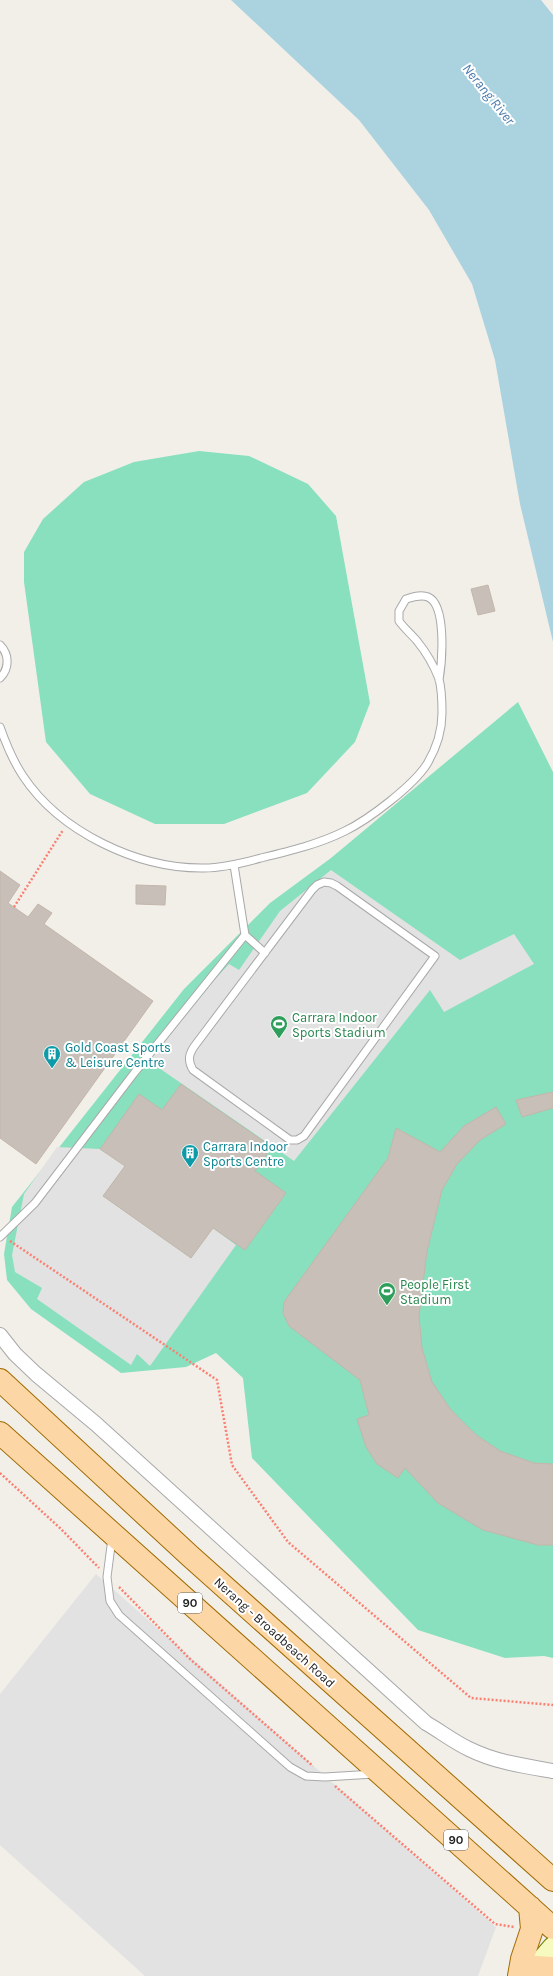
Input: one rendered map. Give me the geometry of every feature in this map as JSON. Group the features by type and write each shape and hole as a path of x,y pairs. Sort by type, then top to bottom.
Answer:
{"main road":[{"name":"Nerang - Broadbeach Road","path":"0,1380 190,1556 553,1880"},
{"name":"90","path":"0,1433 553,1928"},
{"path":"529,1859 553,1861"},
{"path":"530,1907 532,1929 522,1959 534,1972"}],"street":[{"path":"0,1335 15,1354 36,1374 96,1424 426,1723 468,1748 489,1757 514,1764 553,1771"},
{"path":"534,1972 553,1947"}],"lane":[{"path":"0,727 11,756 24,777 55,812 101,844 151,861 175,866 205,868 234,865 315,843 346,830 376,811 404,788 426,766 436,747 442,724 442,701 439,680 442,661 440,624 437,606 428,597 417,596 406,599 399,610 399,621 420,645 439,680"},
{"path":"0,645 5,651 7,664 6,670 0,678"},
{"path":"234,865 245,935 265,953"},
{"path":"324,882 337,886 435,956 304,1136 298,1140 290,1140 268,1125 193,1070 189,1063 189,1056 196,1044 265,953 312,890 317,885 324,882"},
{"path":"1,1236 35,1202 135,1072 245,935"},
{"path":"113,1533 107,1577 110,1601 119,1615 290,1768 306,1776 326,1777 380,1773"}],"path":[{"path":"14,907 69,822"},
{"path":"1,1236 217,1380 232,1464 288,1542 341,1588 471,1698 553,1705"},
{"path":"0,1473 60,1529 190,1660 494,1924 513,1926 516,1929"}],"green space":[{"path":"199,451 249,456 308,484 336,516 370,703 355,742 307,793 224,824 155,824 90,794 46,742 24,582 24,552 43,519 84,482 134,462"},
{"path":"518,702 553,772 553,1658 544,1656 505,1658 418,1630 252,1458 243,1378 216,1353 186,1367 121,1373 31,1309 7,1280 4,1254 12,1207 184,989 270,903 331,858"}],"shaded area":[{"path":"331,870 460,960 514,934 534,964 444,1012 430,990 294,1161 143,1057 229,964 239,970 280,911"},
{"path":"57,1147 100,1149 125,1166 103,1196 191,1258 213,1228 236,1245 150,1366 137,1354 131,1365 37,1299 42,1288 15,1272 12,1255 24,1194"},
{"path":"96,1574 496,1927 478,1976 145,1976 0,1845 0,1694"}],"water":[{"name":"Nerang River","path":"231,0 541,0 553,15 553,642 520,504 495,360 472,284 429,210 359,120"}],"building":[{"path":"488,585 495,611 478,615 471,589"},
{"name":"Gold Coast Sports & Leisure Centre","path":"0,871 20,885 8,903 28,917 38,904 52,913 44,924 153,1001 36,1164 0,1138"},
{"path":"136,885 166,886 165,905 136,904"},
{"name":"Carrara Indoor Sports Centre","path":"181,1084 272,1147 255,1171 286,1193 245,1250 213,1228 191,1258 103,1196 125,1166 100,1149 139,1094 162,1110"},
{"path":"553,1092 553,1108 522,1117 516,1100"},
{"path":"496,1107 506,1124 480,1140 457,1164 442,1190 427,1251 419,1316 422,1348 432,1382 451,1410 475,1434 500,1451 534,1463 553,1464 553,1545 538,1545 483,1530 438,1503 405,1468 398,1478 377,1464 366,1447 357,1419 369,1415 360,1380 289,1326 283,1313 284,1302 388,1158 396,1128 440,1152 464,1126"}],"place":[{"name":"Carrara Indoor Sports Stadium","path":"279,1039"},
{"name":"Gold Coast Sports & Leisure Centre","path":"52,1069"},
{"name":"Carrara Indoor Sports Centre","path":"190,1168"},
{"name":"People First Stadium","path":"387,1306"}]}
